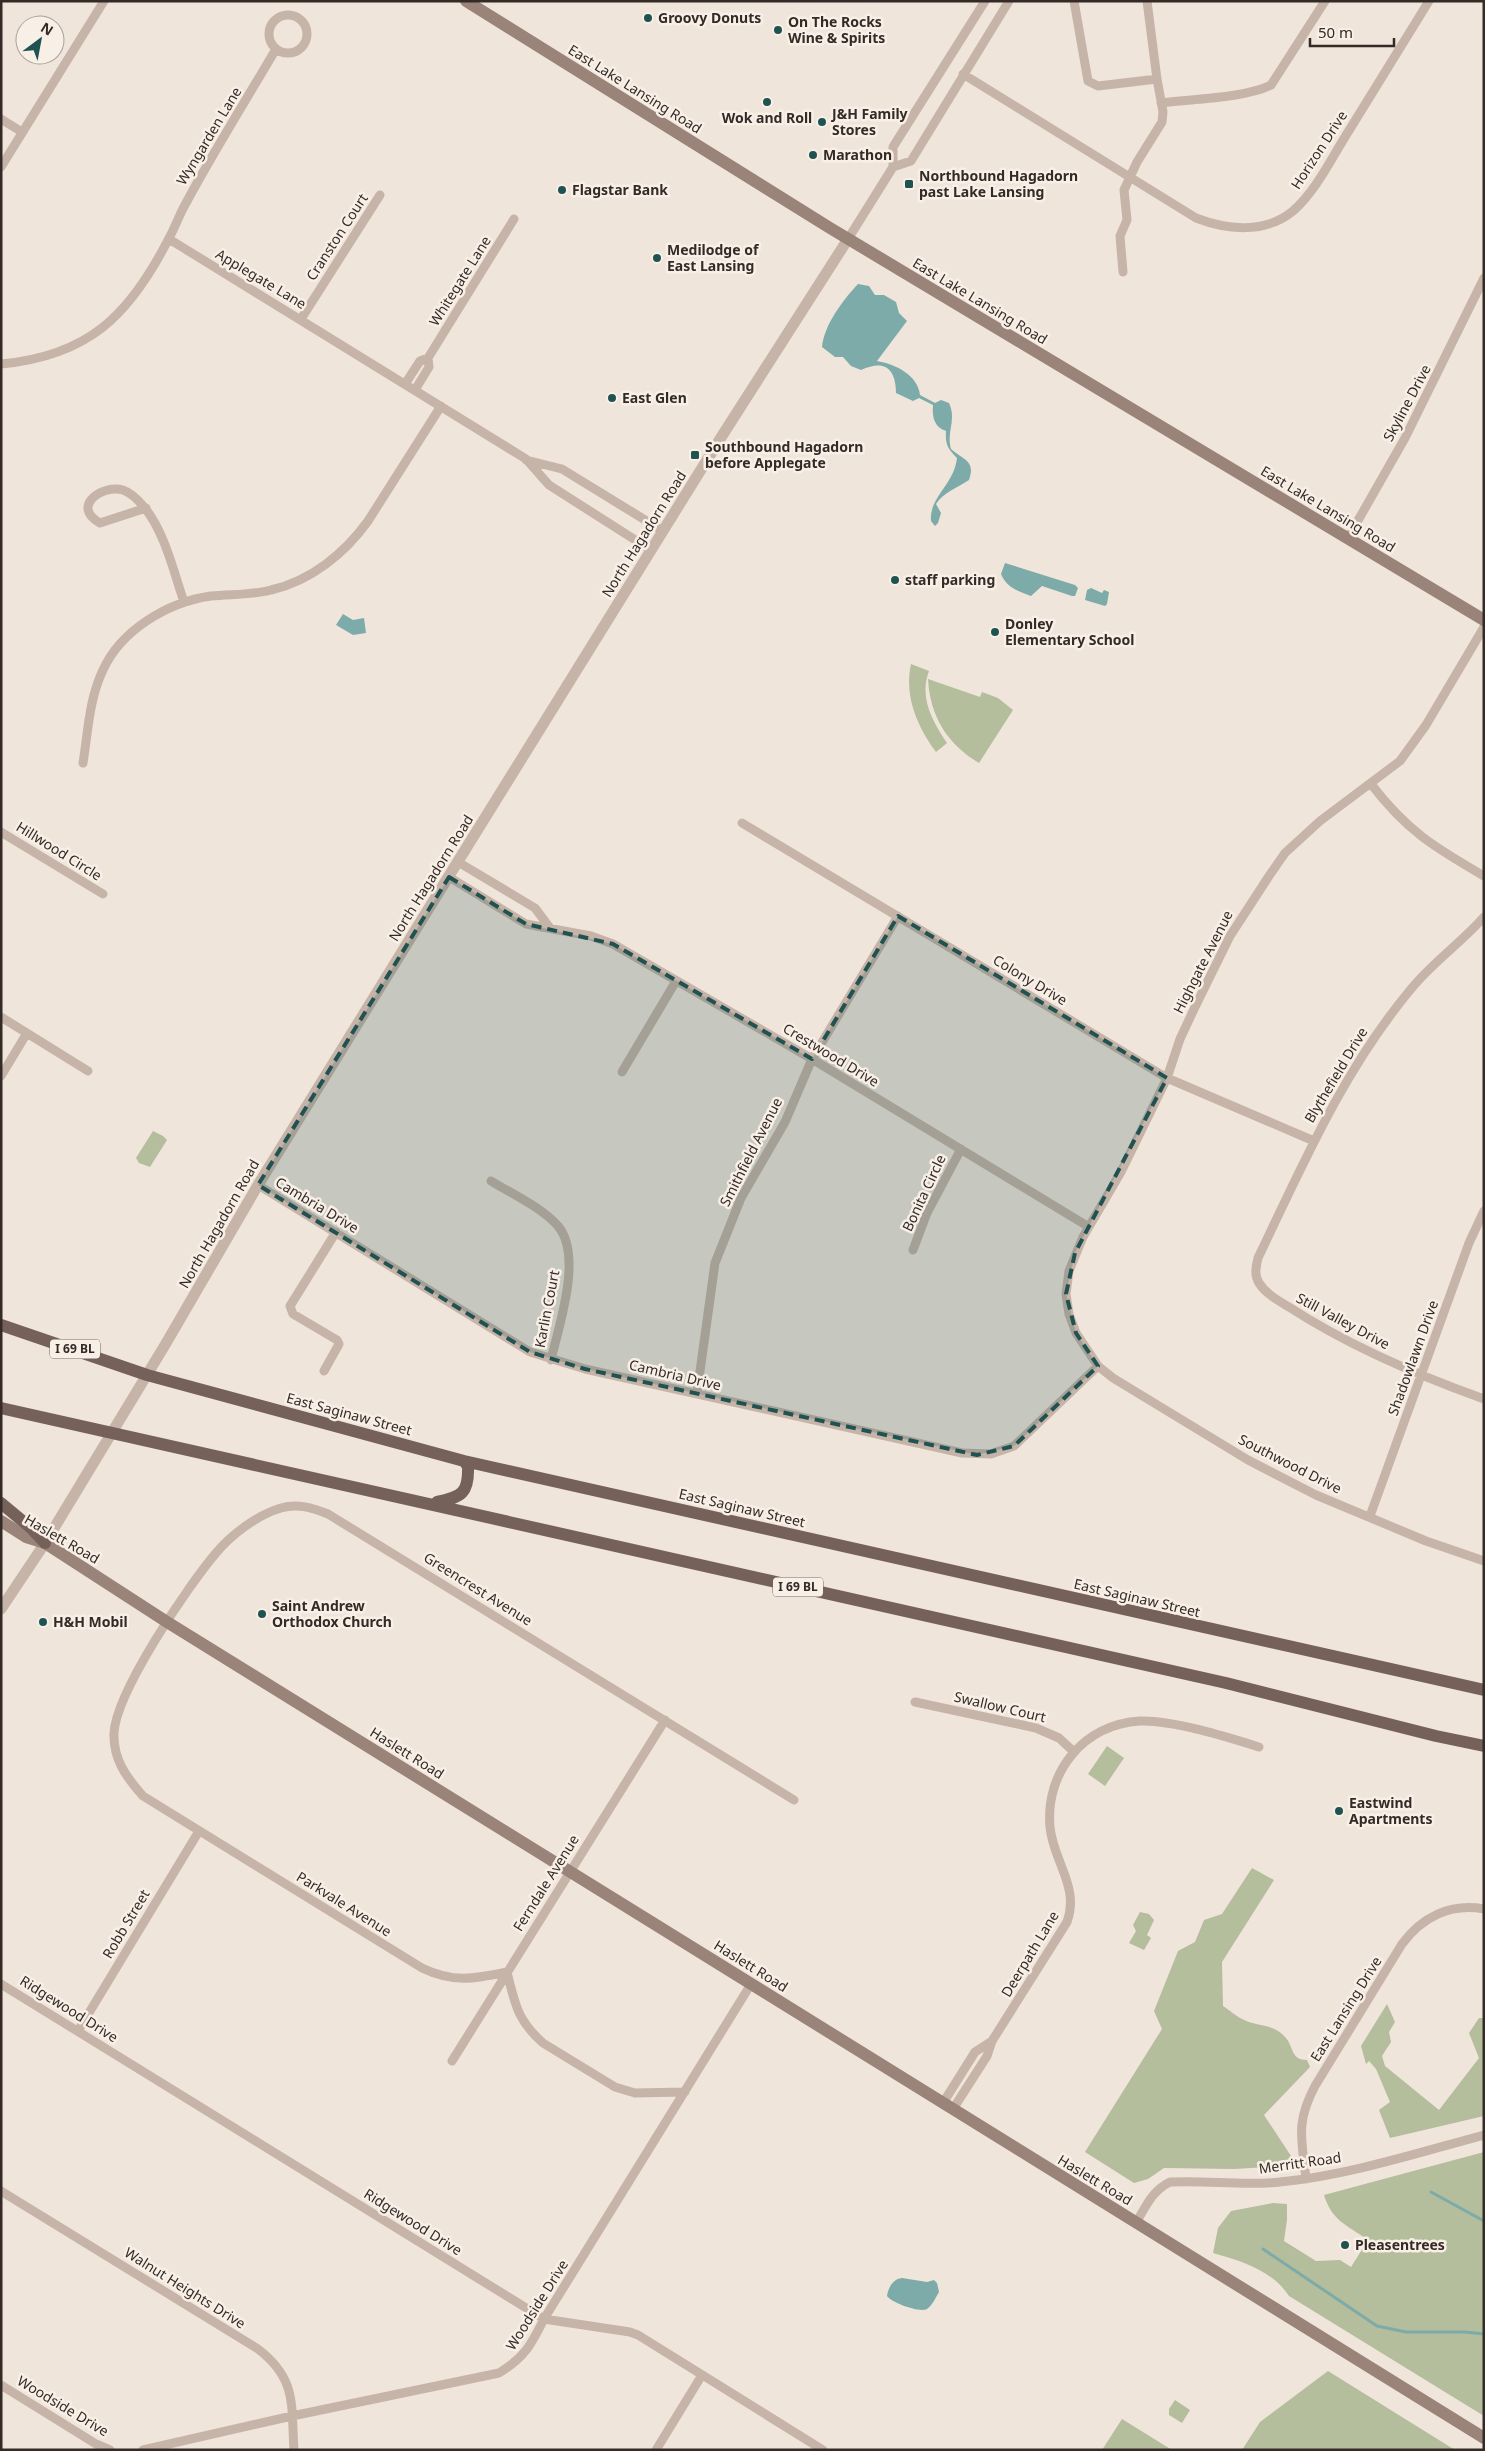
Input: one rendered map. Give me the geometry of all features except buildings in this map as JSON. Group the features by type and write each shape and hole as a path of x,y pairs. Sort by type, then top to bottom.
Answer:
{"main road":[{"name":"East Lake Lansing Road","path":"466,1 848,239 1484,620"},
{"name":"East Saginaw Street","path":"1,1325 148,1375 464,1461 1484,1690"},
{"name":"I 69 BL","path":"1,1408 432,1502 1226,1683 1436,1736 1484,1746"},
{"path":"432,1502 455,1498 464,1491 468,1481 468,1466 464,1461"},
{"path":"1,1503 31,1528 44,1544"},
{"name":"Haslett Road","path":"1,1521 26,1537 44,1544 1484,2438"}],"street":[{"path":"1,167 104,1"},
{"name":"North Hagadorn Road","path":"1,1609 44,1544 148,1375 258,1185 651,550 893,167 893,146 985,1"},
{"name":"North Hagadorn Road","path":"893,167 910,161 1009,1"},
{"path":"1074,1 1086,76 1092,85 1158,79"},
{"path":"1123,272 1120,236 1127,220 1124,190 1130,176 1162,122 1147,1"},
{"path":"1161,102 1264,89 1276,80 1325,1"},
{"name":"Horizon Drive","path":"963,74 1196,218 1213,225 1251,228 1280,219 1292,211 1312,189 1429,1"},
{"path":"290,15 301,21 307,32 300,49 288,53 276,49 269,39 270,27 274,22 290,15"},
{"name":"Wyngarden Lane","path":"169,239 186,203 276,49"},
{"path":"1,119 22,132"},
{"name":"Cranston Court","path":"301,319 380,195"},
{"name":"Whitegate Lane","path":"405,384 420,361 428,358 514,219"},
{"path":"1,364 32,361 58,353 81,343 99,332 135,295 169,239"},
{"name":"Applegate Lane","path":"169,239 526,460 549,486 651,550"},
{"name":"Skyline Drive","path":"1348,538 1405,438 1484,278"},
{"name":"Whitegate Lane","path":"415,390 429,367 428,358"},
{"path":"83,762 92,700 109,658 134,631 157,614 184,602 209,596 271,590 319,570 339,555 356,538 440,406"},
{"name":"Applegate Lane","path":"526,460 562,469 663,531"},
{"path":"146,508 100,523 91,518 87,510 89,502 98,494 112,490 123,490 134,496 146,508 157,526 184,602"},
{"name":"Highgate Avenue","path":"1098,1366 1076,1333 1069,1314 1066,1294 1072,1262 1089,1227 1121,1172 1167,1078 1180,1039 1230,936 1258,889 1285,854 1318,823 1400,761 1410,748 1484,628"},
{"path":"1371,784 1402,822 1417,834 1484,876"},
{"name":"Colony Drive","path":"742,823 1167,1078 1314,1141"},
{"name":"Hillwood Circle","path":"1,832 103,894"},
{"path":"458,862 535,908 550,928"},
{"name":"Crestwood Drive","path":"449,877 526,924 538,928 550,928 591,936 613,944 812,1059 1089,1227"},
{"name":"Smithfield Avenue","path":"697,1393 715,1264 741,1198 785,1122 812,1059 898,916"},
{"name":"Blythefield Drive","path":"1256,1275 1258,1258 1314,1141 1343,1087 1389,1017 1434,962 1484,917"},
{"path":"622,1072 676,981"},
{"path":"1,1017 88,1071"},
{"path":"1,1076 28,1033"},
{"name":"Bonita Circle","path":"914,1250 927,1213 961,1149"},
{"name":"Karlin Court","path":"491,1181 550,1219 564,1237 568,1249 569,1273 551,1360"},
{"name":"Cambria Drive","path":"258,1185 530,1352 551,1360 962,1453 984,1454 1014,1446 1098,1366"},
{"name":"Shadowlawn Drive","path":"1370,1516 1469,1243 1484,1211"},
{"path":"324,1371 339,1344 337,1340 294,1314 290,1306 336,1232"},
{"name":"Still Valley Drive","path":"1256,1275 1264,1290 1299,1314 1372,1353 1421,1376 1484,1399"},
{"name":"Southwood Drive","path":"1098,1366 1113,1378 1248,1460 1316,1495 1426,1540 1484,1560"},
{"name":"Greencrest Avenue","path":"167,1622 215,1553 232,1537 273,1511 292,1506 311,1507 328,1514 794,1800"},
{"name":"Parkvale Avenue","path":"167,1622 128,1687 116,1715 115,1753 126,1776 143,1796 422,1968 439,1976 461,1979 507,1972"},
{"name":"Swallow Court","path":"915,1702 1036,1728 1059,1738 1073,1751"},
{"name":"Ferndale Avenue","path":"452,2061 665,1720"},
{"name":"Deerpath Lane","path":"948,2106 975,2052 992,2041 1061,1932 1071,1910 1069,1886 1050,1827 1053,1791 1064,1764 1073,1751 1085,1741 1107,1730 1139,1721 1169,1724 1259,1748"},
{"name":"Robb Street","path":"78,2031 199,1831"},
{"name":"East Lansing Drive","path":"1306,2179 1300,2132 1304,2108 1314,2086 1402,1944 1418,1927 1439,1912 1457,1908 1484,1909"},
{"path":"507,1972 524,2024 543,2043 615,2088 642,2093 685,2092"},
{"name":"Ridgewood Drive","path":"1,1984 544,2319 630,2332 824,2450"},
{"name":"Woodside Drive","path":"143,2450 292,2416 499,2374 517,2362 527,2352 544,2319 751,1984"},
{"name":"Merritt Road","path":"1136,2222 1152,2196 1160,2187 1170,2182 1240,2184 1306,2179 1484,2135"},
{"name":"Walnut Heights Drive","path":"1,2191 258,2349 274,2361 284,2374 288,2386 294,2450"},
{"path":"656,2450 702,2375"},
{"name":"Woodside Drive","path":"1,2385 96,2444 110,2450"}],"highlighted area":[{"path":"449,877 526,924 613,944 812,1059 898,916 1167,1078 1075,1253 1066,1294 1076,1333 1098,1366 1014,1446 977,1455 585,1369 530,1352 258,1185"}],"green space":[{"path":"911,664 929,671 925,690 926,699 936,726 947,743 936,752 923,732 914,710 909,688"},
{"path":"928,679 980,697 982,692 998,698 1013,710 979,763 958,747 942,728 932,705"},
{"path":"153,1131 167,1140 150,1167 139,1163 136,1158"},
{"path":"1107,1746 1124,1758 1105,1786 1088,1774"},
{"path":"1252,1868 1274,1880 1222,1962 1223,2006 1242,2019 1275,2029 1288,2041 1298,2058 1307,2060 1310,2067 1264,2115 1291,2156 1283,2166 1234,2169 1164,2168 1148,2179 1134,2183 1085,2152 1162,2029 1154,2011 1178,1951 1195,1942 1204,1920 1222,1914"},
{"path":"1140,1912 1149,1914 1154,1920 1147,1935 1151,1938 1144,1950 1129,1943 1136,1931 1133,1925"},
{"path":"1387,2004 1395,2022 1389,2032 1391,2042 1382,2056 1385,2066 1439,2110 1479,2058 1469,2033 1479,2018 1484,2018 1484,2116 1390,2138 1379,2110 1390,2102 1376,2069 1369,2061 1366,2064 1361,2046"},
{"path":"1484,2152 1484,2416 1289,2296 1274,2279 1265,2273 1245,2263 1213,2253 1218,2228 1231,2211 1273,2203 1287,2204 1284,2241 1316,2261 1340,2260 1351,2267 1368,2240 1336,2217 1327,2204 1324,2195"},
{"path":"1328,2371 1455,2450 1242,2450 1260,2422"},
{"path":"1175,2400 1190,2410 1182,2423 1169,2415 1169,2409"},
{"path":"1122,2419 1172,2450 1102,2450"}],"water":[{"path":"858,284 869,286 875,295 884,295 896,302 899,313 907,321 877,361 898,368 910,376 915,382 920,395 935,403 941,400 949,403 952,415 951,449 970,464 971,473 969,480 947,493 936,504 941,513 935,526 931,521 931,513 951,476 957,458 948,446 946,431 936,424 933,405 919,398 913,401 896,393 894,377 887,368 876,365 861,370 851,366 843,357 835,357 822,347 830,322"},
{"path":"1005,563 1075,585 1078,588 1075,596 1042,586 1031,596 1017,591 1003,579 1001,574"},
{"path":"1091,588 1102,593 1104,590 1109,592 1105,606 1085,600 1087,590"},
{"path":"343,614 353,620 364,618 366,633 353,635 336,625"},
{"path":"902,2278 927,2282 934,2280 937,2283 939,2292 929,2308 918,2310 906,2307 894,2302 887,2296 892,2284"}],"waterway":[{"path":"1431,2192 1484,2221"},
{"path":"1263,2249 1377,2326 1406,2332 1465,2332 1484,2334"}],"place":[{"name":"Groovy Donuts","path":"648,18"},
{"name":"On The Rocks Wine & Spirits","path":"778,30"},
{"name":"Wok and Roll","path":"767,102"},
{"name":"J&H Family Stores","path":"822,122"},
{"name":"Marathon","path":"813,155"},
{"name":"Northbound Hagadorn past Lake Lansing","path":"909,184"},
{"name":"Flagstar Bank","path":"562,190"},
{"name":"Medilodge of East Lansing","path":"657,258"},
{"name":"East Glen","path":"612,398"},
{"name":"Southbound Hagadorn before Applegate","path":"695,455"},
{"name":"staff parking","path":"895,580"},
{"name":"Donley Elementary School","path":"995,632"},
{"name":"Saint Andrew Orthodox Church","path":"262,1614"},
{"name":"H&H Mobil","path":"43,1622"},
{"name":"Eastwind Apartments","path":"1339,1811"},
{"name":"Pleasentrees","path":"1345,2245"}]}
